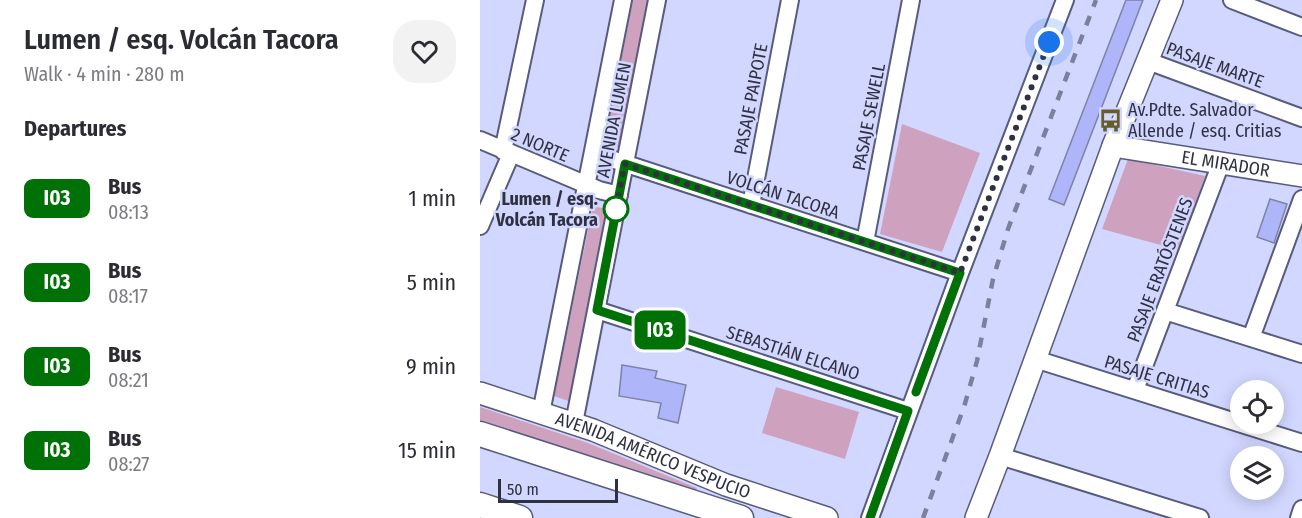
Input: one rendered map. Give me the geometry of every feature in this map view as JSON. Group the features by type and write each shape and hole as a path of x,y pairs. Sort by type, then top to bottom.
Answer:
{"highway":[{"path":"480,434 741,518"},
{"path":"480,505 520,518"}],"main road":[{"path":"976,518 1113,146 1172,0"},
{"name":"EL MIRADOR","path":"1113,146 1302,176"},
{"name":"AVENIDA AMÉRICO VESPUCIO","path":"480,393 574,423 726,485 827,518"}],"street":[{"path":"480,226 507,152 535,0"},
{"name":"AVENIDA LUMEN","path":"541,413 623,0"},
{"name":"AVENIDA LUMEN","path":"574,423 657,0"},
{"name":"PASAJE PAIPOTE","path":"751,205 790,0"},
{"name":"PASAJE SEWELL","path":"865,242 911,0"},
{"path":"872,511 1065,0"},
{"path":"1232,0 1302,27"},
{"name":"PASAJE MARTE","path":"1148,61 1302,118"},
{"name":"2 NORTE","path":"480,140 587,185 619,195"},
{"name":"VOLCÁN TACORA","path":"593,153 960,273"},
{"name":"PASAJE ERATÓSTENES","path":"1135,390 1221,163"},
{"path":"1251,338 1302,199"},
{"name":"SEBASTIÁN ELCANO","path":"597,310 908,411"},
{"path":"1165,311 1302,354"},
{"name":"PASAJE CRITIAS","path":"1035,359 1302,443"},
{"path":"1000,456 1200,518"},
{"path":"1299,518 1302,509"}],"shaded area":[{"path":"633,0 648,0 620,148 605,142"},
{"path":"902,124 980,153 942,252 880,234"},
{"path":"1128,159 1205,176 1179,250 1102,229"},
{"path":"593,206 606,209 571,402 554,396"},
{"path":"776,387 859,412 845,459 762,433"},
{"path":"480,407 588,443 697,488 695,494 480,426"}],"building":[{"path":"1126,0 1143,0 1064,205 1049,199"},
{"path":"1270,199 1287,204 1274,243 1257,237"},
{"path":"622,365 657,371 655,378 686,385 678,423 658,418 661,403 619,396"}],"railway":[{"path":"923,518 964,407 977,361 993,279 1008,229 1096,0"}],"bus line":[{"name":"I03","path":"870,518 908,411 597,310 625,164 960,273 916,392"}],"place":[{"name":"Av.Pdte. Salvador Allende / esq. Critias","path":"1110,120"},
{"name":"Lumen / esq. Volcán Tacora","path":"616,209"}],"route":[{"path":"616,209 614,218 625,164 960,273 1049,42"}]}
